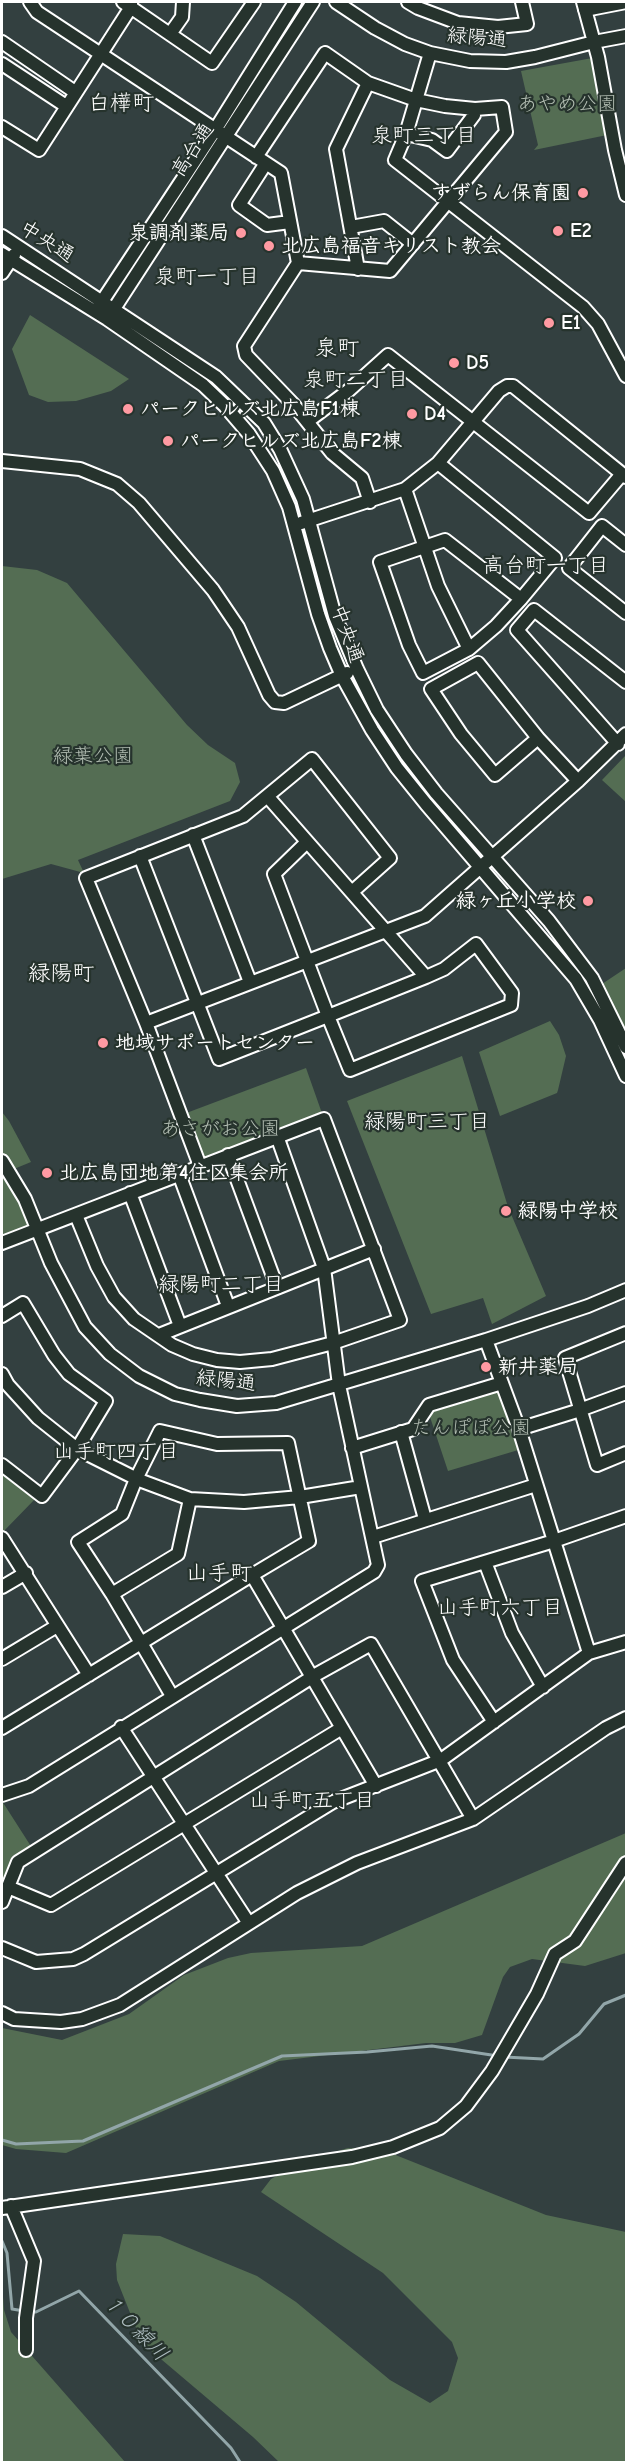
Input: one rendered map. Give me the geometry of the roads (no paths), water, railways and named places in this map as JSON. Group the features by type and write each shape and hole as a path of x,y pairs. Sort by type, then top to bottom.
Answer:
{"street":[{"path":"30,2 37,12 281,173 298,263 244,346 246,355 308,421 332,453 362,478 370,502"},
{"path":"170,34 182,17 183,2"},
{"path":"2,127 39,150 100,53 128,3 212,63 254,2"},
{"name":"高台通","path":"107,319 220,133 295,2"},
{"name":"高台通","path":"95,312 313,2"},
{"name":"緑陽通","path":"336,2 375,28 405,44 470,61 506,62 627,36"},
{"path":"408,2 458,23 498,27 527,24 522,2"},
{"path":"627,2 584,6 621,148 627,195"},
{"path":"2,42 75,92"},
{"path":"430,52 406,134 395,160 583,308 598,324 627,376"},
{"path":"290,222 267,225 239,205 261,160 323,54 368,83 416,100 476,109 502,107 506,132 390,272 298,263"},
{"path":"2,64 66,106"},
{"path":"358,268 336,149 368,83"},
{"path":"406,134 432,140 447,151 476,109"},
{"path":"351,227 384,222 413,244"},
{"name":"中央通","path":"2,236 216,377 264,423 292,474 309,521 335,616 377,710 406,754 576,979 600,1020 627,1076"},
{"path":"2,273 6,257 21,248"},
{"name":"中央通","path":"6,257 107,319 203,385 249,434 273,471 295,525 318,614 342,676 372,730 397,768 486,862 549,921 592,978 627,1047"},
{"path":"295,525 405,489 438,463 472,423 499,391 507,386 513,386 624,475 589,513 472,423 388,355 348,391 308,421"},
{"path":"2,461 80,469 117,484 139,503 213,590 238,627 269,695 275,702 284,703 357,669"},
{"path":"438,463 555,558 521,599 496,626 470,648 423,673 409,645 380,562 445,540 521,599"},
{"path":"405,489 438,586 470,648"},
{"path":"627,545 603,526 569,568 627,614"},
{"path":"618,744 516,630 534,610 627,682"},
{"path":"538,738 495,775 461,734 430,689 478,663 538,738 578,781"},
{"path":"146,1023 425,916 578,781 627,734"},
{"path":"200,1166 146,1023 86,878 243,816 312,759 390,858 352,892"},
{"path":"268,797 426,977"},
{"path":"193,835 250,982"},
{"path":"140,856 219,1059 328,1016 426,977 444,969 476,945 512,993 511,1005 350,1070 328,1016 274,874 307,842"},
{"path":"2,1243 324,1119 400,1320 272,1359 240,1362 217,1360 193,1354 172,1345 134,1319 114,1297 97,1266 76,1215"},
{"path":"2,1795 29,1786 375,1572 378,1565 339,1385 324,1268 277,1136"},
{"path":"228,1155 277,1287"},
{"name":"緑陽通","path":"2,1161 25,1199 51,1263 85,1327 110,1354 156,1386 175,1394 200,1400 237,1406 276,1403 486,1340 588,1306 627,1290"},
{"path":"179,1174 228,1306"},
{"path":"130,1193 180,1326"},
{"path":"159,1335 374,1249"},
{"path":"2,1316 23,1304 54,1355 69,1374 106,1401 77,1449 42,1496 2,1465"},
{"path":"627,1333 564,1358 597,1465 627,1453"},
{"path":"486,1340 519,1429 589,1653"},
{"path":"2,1374 8,1385 38,1418 77,1449 135,1479 190,1499 244,1502 300,1497 362,1487"},
{"path":"352,1448 413,1429 429,1405 502,1383"},
{"path":"519,1429 627,1393"},
{"path":"2,1728 88,1675 141,1643 252,1575 309,1541 288,1443 217,1444 160,1431 135,1479 122,1514 78,1542 141,1643 172,1696"},
{"path":"401,1432 425,1519"},
{"path":"373,1537 536,1485"},
{"path":"111,1594 178,1554 190,1499"},
{"path":"494,1722 453,1660 423,1581 627,1516"},
{"path":"2,1538 88,1675"},
{"path":"485,1562 512,1633 543,1687"},
{"path":"2,1587 26,1573"},
{"path":"252,1575 376,1786"},
{"path":"2,1659 57,1626"},
{"path":"2,1948 36,1962 73,1959 333,1802 441,1760 589,1653 627,1642"},
{"path":"2,1902 18,1862 312,1677 370,1644 441,1760 473,1819"},
{"path":"2,2013 14,2019 61,2022 82,2019 120,2005 297,1893 357,1863 473,1819 606,1728 627,1718"},
{"path":"121,1727 248,1923"},
{"path":"8,1887 51,1905 342,1728"},
{"path":"26,2349 26,2318 34,2261 6,2207 352,2157 393,2147 424,2136 453,2120 466,2106 512,2038 537,1994 555,1954 575,1941 627,1863"}],"waterway":[{"path":"504,2057 543,2059 579,2034 604,2004 626,1995"},
{"path":"2,2140 16,2144 83,2141 282,2056 432,2046 498,2056"},
{"name":"１０線川","path":"2,2241 7,2253 12,2309 24,2311"},
{"name":"１０線川","path":"30,2312 36,2312 79,2291 231,2448 240,2462"}],"place":[{"name":"すずらん保育園","path":"583,193"},
{"name":"E2","path":"558,231"},
{"name":"泉調剤薬局","path":"241,233"},
{"name":"北広島福音キリスト教会","path":"269,246"},
{"name":"E1","path":"549,323"},
{"name":"D5","path":"454,363"},
{"name":"パークヒルズ北広島F1棟","path":"128,409"},
{"name":"D4","path":"412,414"},
{"name":"パークヒルズ北広島F2棟","path":"168,441"},
{"name":"緑ヶ丘小学校","path":"588,901"},
{"name":"地域サポートセンター","path":"103,1043"},
{"name":"北広島団地第4住区集会所","path":"47,1173"},
{"name":"緑陽中学校","path":"506,1211"},
{"name":"新井薬局","path":"486,1367"}],"district":[{"name":"白樺町","path":"121,104"},
{"name":"泉町三丁目","path":"424,136"},
{"name":"泉町一丁目","path":"207,277"},
{"name":"泉町","path":"337,349"},
{"name":"泉町二丁目","path":"356,380"},
{"name":"高台町一丁目","path":"546,566"},
{"name":"緑陽町","path":"61,974"},
{"name":"緑陽町三丁目","path":"427,1122"},
{"name":"緑陽町二丁目","path":"221,1285"},
{"name":"山手町四丁目","path":"116,1452"},
{"name":"山手町","path":"219,1574"},
{"name":"山手町六丁目","path":"500,1608"},
{"name":"山手町五丁目","path":"312,1801"}],"park label":[{"name":"あやめ公園","path":"567,104"},
{"name":"緑葉公園","path":"93,756"},
{"name":"あさがお公園","path":"220,1129"},
{"name":"たんぽぽ公園","path":"471,1428"}]}
